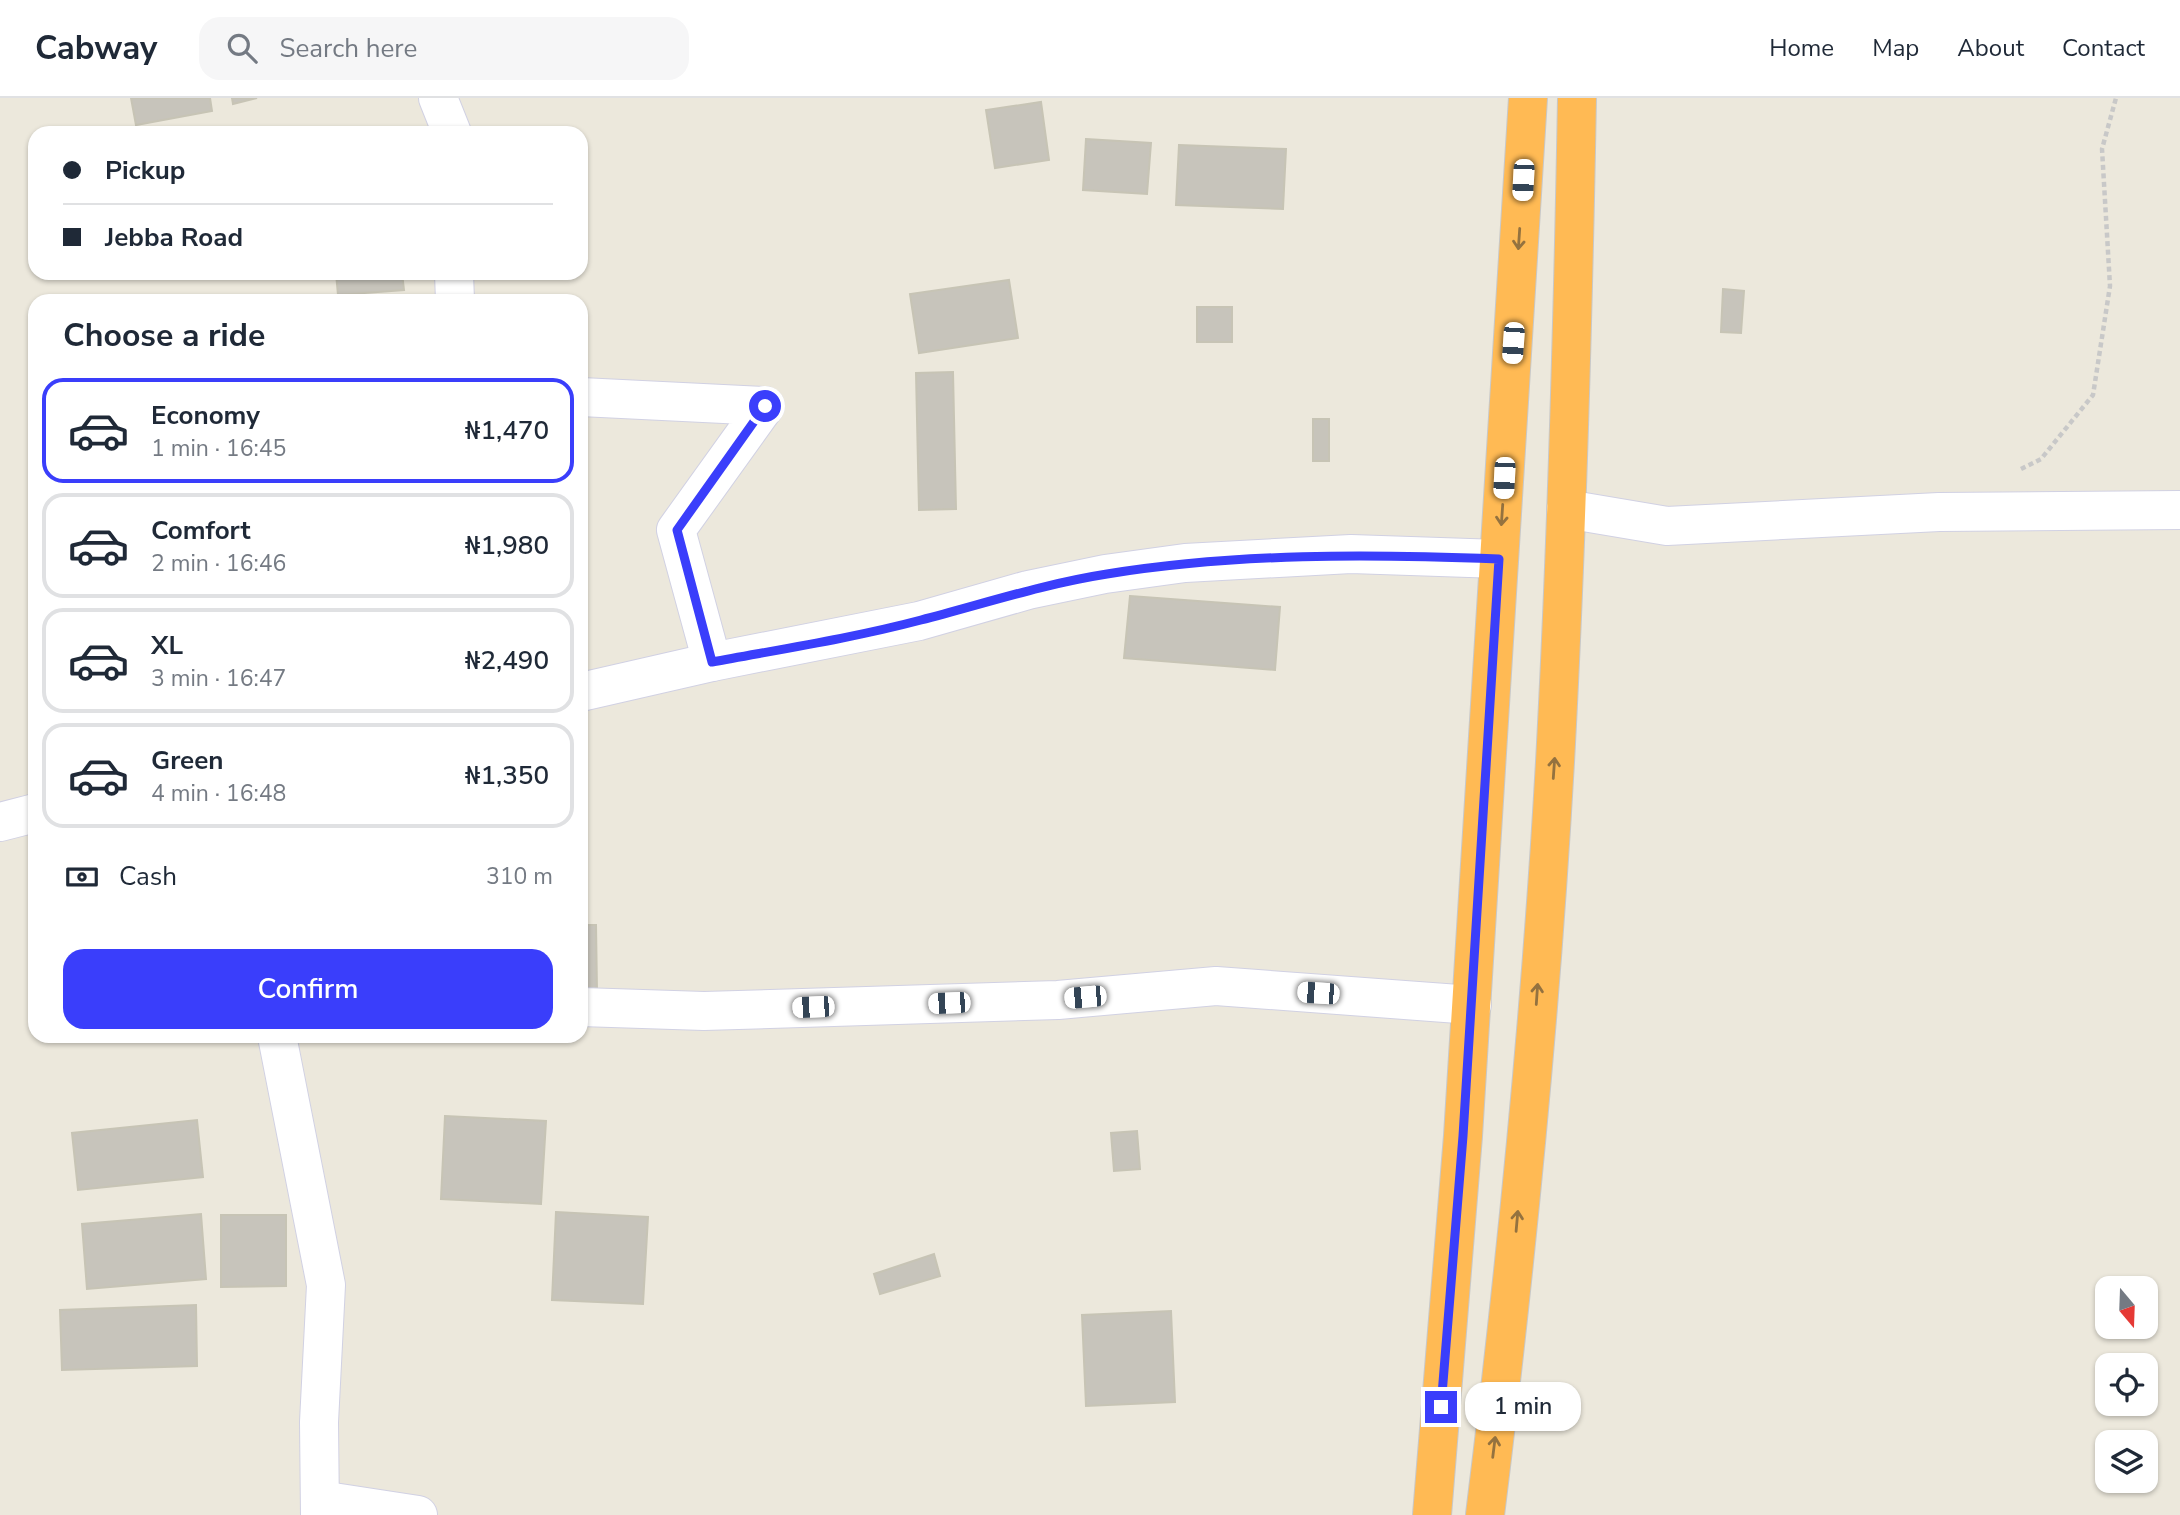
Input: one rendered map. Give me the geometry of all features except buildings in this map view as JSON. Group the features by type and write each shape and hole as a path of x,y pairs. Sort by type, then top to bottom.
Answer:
{"highway":[{"path":"1433,1515 1472,1005 1528,98"},
{"path":"1485,1515 1502,1381 1532,1069 1555,765 1566,509 1577,98"}],"street":[{"path":"438,98 449,126"},
{"path":"588,397 765,406 677,530 712,662"},
{"path":"1566,509 1667,526 1939,512 2180,510"},
{"path":"588,690 712,662 919,621 1028,590 1105,574 1185,563 1351,554 1499,559"},
{"path":"0,822 28,815"},
{"path":"588,1007 704,1011 1058,1000 1216,986 1472,1005"},
{"path":"278,1043 326,1285 319,1422 320,1508 418,1515"}],"path":[{"path":"2018,471 2041,459 2092,395 2110,286 2102,149 2116,98"}],"route":[{"path":"765,406 677,530 712,662 919,621 1028,590 1105,574 1185,563 1351,554 1499,559 1463,1136 1441,1407"}]}
